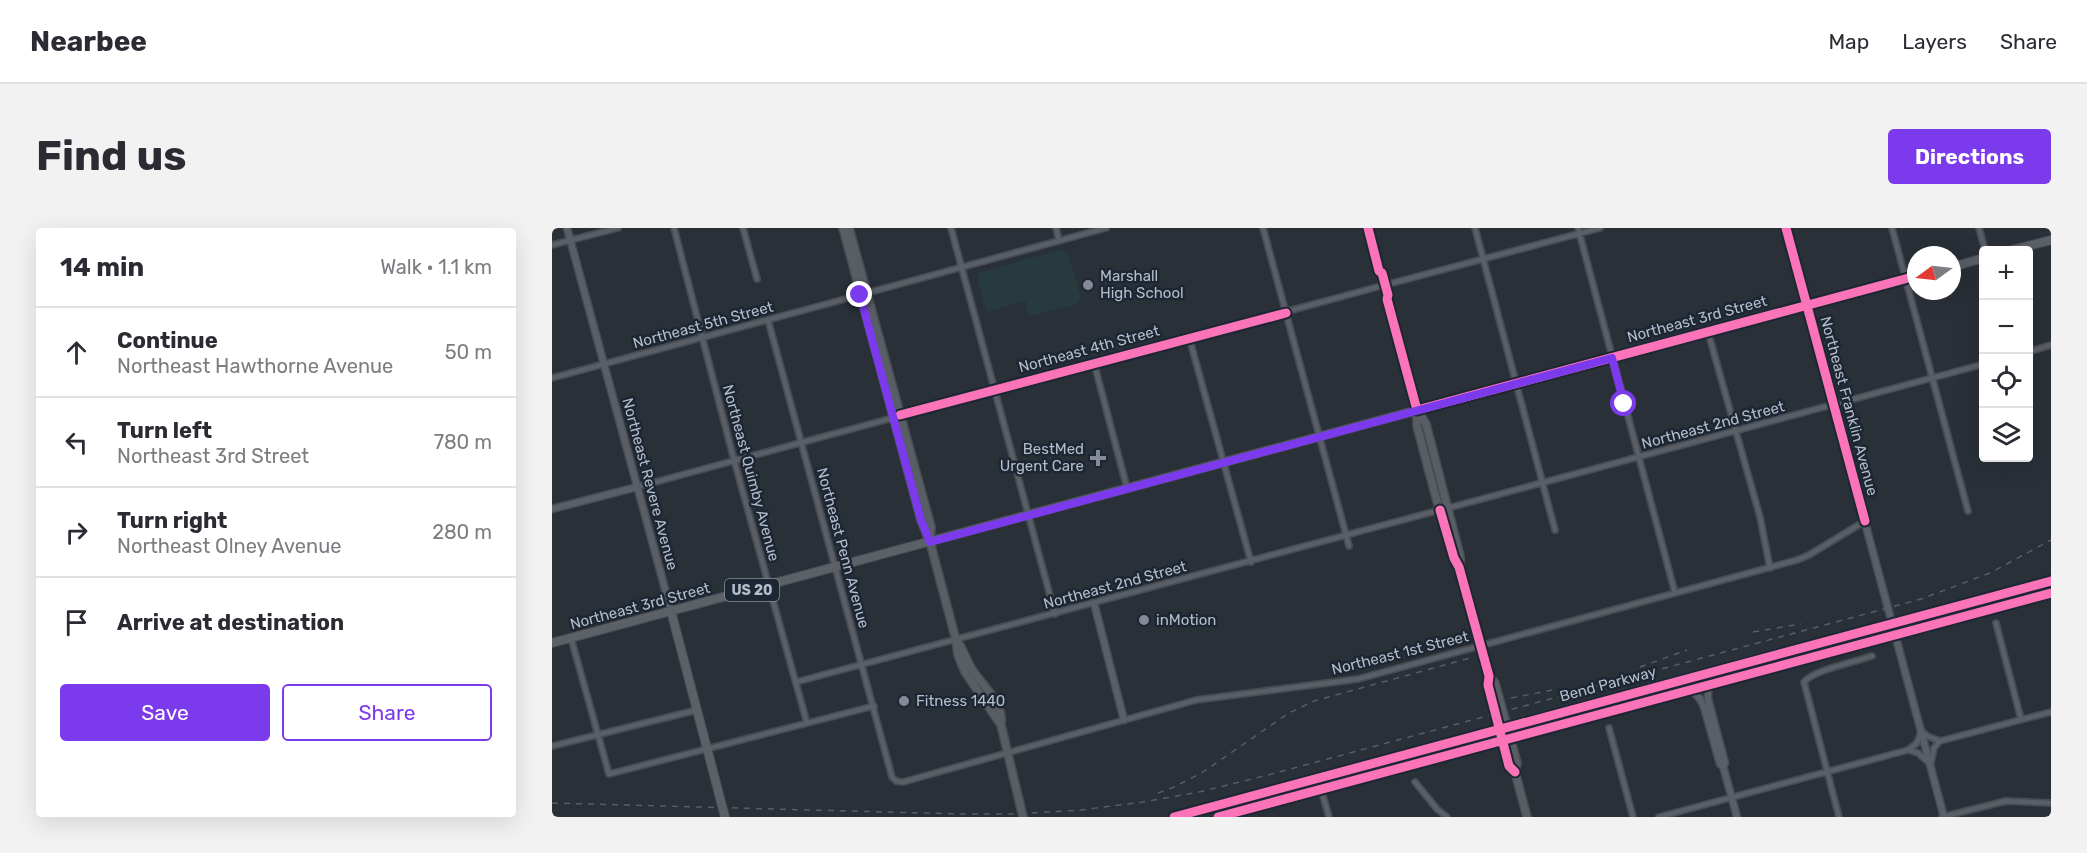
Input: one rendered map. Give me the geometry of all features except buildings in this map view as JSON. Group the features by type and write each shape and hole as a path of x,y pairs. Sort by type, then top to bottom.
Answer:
{"highway":[{"name":"Bend Parkway","path":"1174,817 2051,579"},
{"name":"Bend Parkway","path":"1218,817 2051,593"}],"main road":[{"path":"843,228 864,294"},
{"path":"849,228 896,416 931,527 930,542 956,640 972,670 996,703 1002,716 1001,725 1023,817"},
{"path":"1368,228 1378,274 1417,410 1417,426 1444,509 1454,558 1460,567 1489,676 1495,682 1501,722 1517,763 1515,772 1527,817"},
{"path":"2028,246 2051,240"},
{"path":"1961,264 1979,259"},
{"name":"Northeast 3rd Street","path":"552,643 1906,279"},
{"name":"Northeast Revere Avenue","path":"671,611 725,817"}],"street":[{"name":"Northeast Revere Avenue","path":"567,228 671,611"},
{"path":"552,245 618,228"},
{"name":"Northeast Quimby Avenue","path":"674,228 734,460 807,723"},
{"path":"743,228 757,279"},
{"path":"951,228 1055,614"},
{"path":"1056,228 1059,241"},
{"name":"Northeast 5th Street","path":"552,378 1106,228"},
{"path":"1263,228 1349,546"},
{"path":"1475,228 1555,530"},
{"name":"Northeast 4th Street","path":"552,509 1483,259 1578,231 1600,228"},
{"name":"Northeast Franklin Avenue","path":"1786,228 1943,817"},
{"path":"1892,228 1968,511"},
{"path":"1979,228 1984,246"},
{"path":"1578,231 1676,593"},
{"name":"Northeast Penn Avenue","path":"768,320 892,777 896,781"},
{"path":"1708,332 1760,517 1770,568"},
{"path":"1190,337 1251,562"},
{"path":"2033,350 2051,345"},
{"path":"1094,363 1127,488"},
{"name":"Northeast 2nd Street","path":"796,682 1543,484 1979,365"},
{"name":"Northeast 1st Street","path":"896,781 903,782 1212,697 1358,680 1770,568 1809,555 1865,521"},
{"path":"1094,603 1124,720"},
{"path":"1996,623 2021,719"},
{"path":"571,638 609,774 874,706"},
{"path":"1839,817 1804,682 1807,678 1820,672 1872,656"},
{"path":"1708,685 1708,699 1725,763 1723,766"},
{"path":"1692,689 1704,707 1737,817"},
{"path":"552,746 696,710"},
{"path":"1930,765 1934,748 1940,741 2051,712"},
{"path":"1609,728 1633,817"},
{"path":"1659,817 1908,750 1917,743 1921,730 1927,736 1940,741"},
{"path":"1908,750 1918,753 1930,765"},
{"path":"1415,782 1437,809 1447,817"},
{"path":"1321,789 1329,817"},
{"path":"1943,817 2006,801 2051,803"}],"green space":[{"path":"1063,249 1068,254 1081,298 1077,304 1029,316 1025,301 986,312 978,279 980,272"}],"railway":[{"path":"552,803 1014,814 1081,810 1143,802 1199,792 1268,775 1921,599 1990,573 2051,540"},
{"path":"1753,632 1801,624"},
{"path":"1640,667 1687,650"},
{"path":"1158,793 1203,772 1289,713 1314,701 1470,658"},
{"path":"1511,698 1558,689"}],"cycle path":[{"path":"1368,228 1388,295 1387,299 1417,410 1907,278"},
{"path":"1786,228 1865,521"},
{"path":"900,415 1286,313"},
{"path":"1440,510 1454,558 1459,567 1489,676 1488,685 1509,766 1515,772"},
{"path":"1174,817 2051,581"},
{"path":"1218,817 2051,593"}],"place":[{"name":"Marshall High School","path":"1088,285"},
{"name":"BestMed Urgent Care","path":"1098,458"},
{"name":"inMotion","path":"1144,620"},
{"name":"Fitness 1440","path":"904,701"}],"route":[{"path":"860,295 921,520 930,542 1612,358 1624,404"}]}
